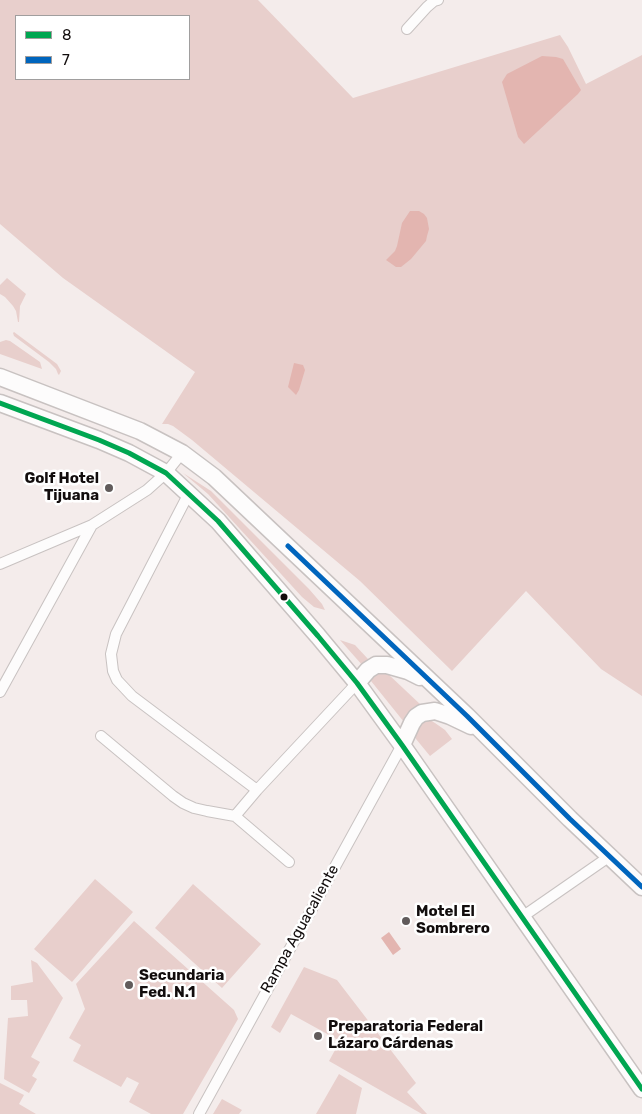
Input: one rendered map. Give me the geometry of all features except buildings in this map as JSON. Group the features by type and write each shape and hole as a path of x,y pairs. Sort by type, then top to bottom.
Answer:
{"main road":[{"path":"0,377 140,431 182,453 214,476 431,681 570,819 642,887"},
{"path":"0,403 99,440 129,453 166,473 218,521 357,683 642,1089"},
{"path":"357,683 368,670 376,665 387,665 408,671 431,681"},
{"path":"402,745 416,717 422,713 435,711 482,731"}],"street":[{"path":"407,29 426,7 438,0"},
{"path":"0,564 92,525 147,490 166,473 182,453"},
{"path":"189,493 116,634 111,654 113,672 117,680 132,696 257,790"},
{"path":"0,692 92,525"},
{"path":"236,816 257,790 357,683"},
{"path":"101,736 183,803 194,808 236,816 289,862"},
{"name":"Rampa Aguacaliente","path":"198,1114 402,745"},
{"path":"522,917 610,856"}],"shaded area":[{"path":"0,0 258,0 353,98 560,35 586,84 642,55 642,696 601,669 526,591 452,671 360,581 192,440 173,426 162,424 195,372 63,278 0,224"},
{"path":"542,56 563,59 581,90 524,144 518,137 502,82 507,74"},
{"path":"410,211 419,211 427,218 429,229 426,241 411,259 401,267 396,267 386,260 395,251 402,223"},
{"path":"7,278 26,294 20,306 19,322 13,306 0,294 0,285"},
{"path":"14,332 57,364 61,371 59,375 49,362 14,336"},
{"path":"6,340 40,362 42,369 0,354 0,342"},
{"path":"294,363 303,365 305,370 296,395 288,387"},
{"path":"183,473 211,491 309,589 325,610 314,607 302,597 208,494"},
{"path":"340,640 355,645 368,659 363,666"},
{"path":"378,673 387,673 421,705 414,708 407,715 404,722 371,681"},
{"path":"424,720 430,720 435,723 445,730 452,739 430,756 416,739 415,732"},
{"path":"95,879 133,912 72,982 34,949"},
{"path":"193,884 261,944 222,988 155,928"},
{"path":"134,921 234,1010 238,1019 183,1114 151,1114 129,1102 139,1083 127,1077 121,1087 73,1061 81,1045 69,1038 85,1009 76,984"},
{"path":"389,932 401,949 393,955 381,938"},
{"path":"31,960 37,963 63,998 31,1057 40,1062 32,1076 37,1079 29,1093 4,1079 8,1018 28,1016 27,1000 11,1000 11,986 33,982"},
{"path":"304,967 337,980 416,1083 407,1092 427,1114 422,1114 329,1061 340,1041 291,1014 280,1033 271,1027"},
{"path":"339,1074 362,1088 356,1114 316,1114"},
{"path":"0,1083 24,1095 19,1104 36,1114 0,1114"},
{"path":"222,1099 242,1110 239,1114 213,1114"}],"transit line":[{"name":"8","path":"0,403 99,440 129,453 166,473 218,521 357,683 642,1089"},
{"name":"7","path":"288,546 467,716 570,819 642,887"}],"place":[{"name":"Golf Hotel Tijuana","path":"109,488"},
{"name":"Motel El Sombrero","path":"406,921"},
{"name":"Secundaria Fed. N.1","path":"129,985"},
{"name":"Preparatoria Federal Lázaro Cárdenas","path":"318,1036"}]}
